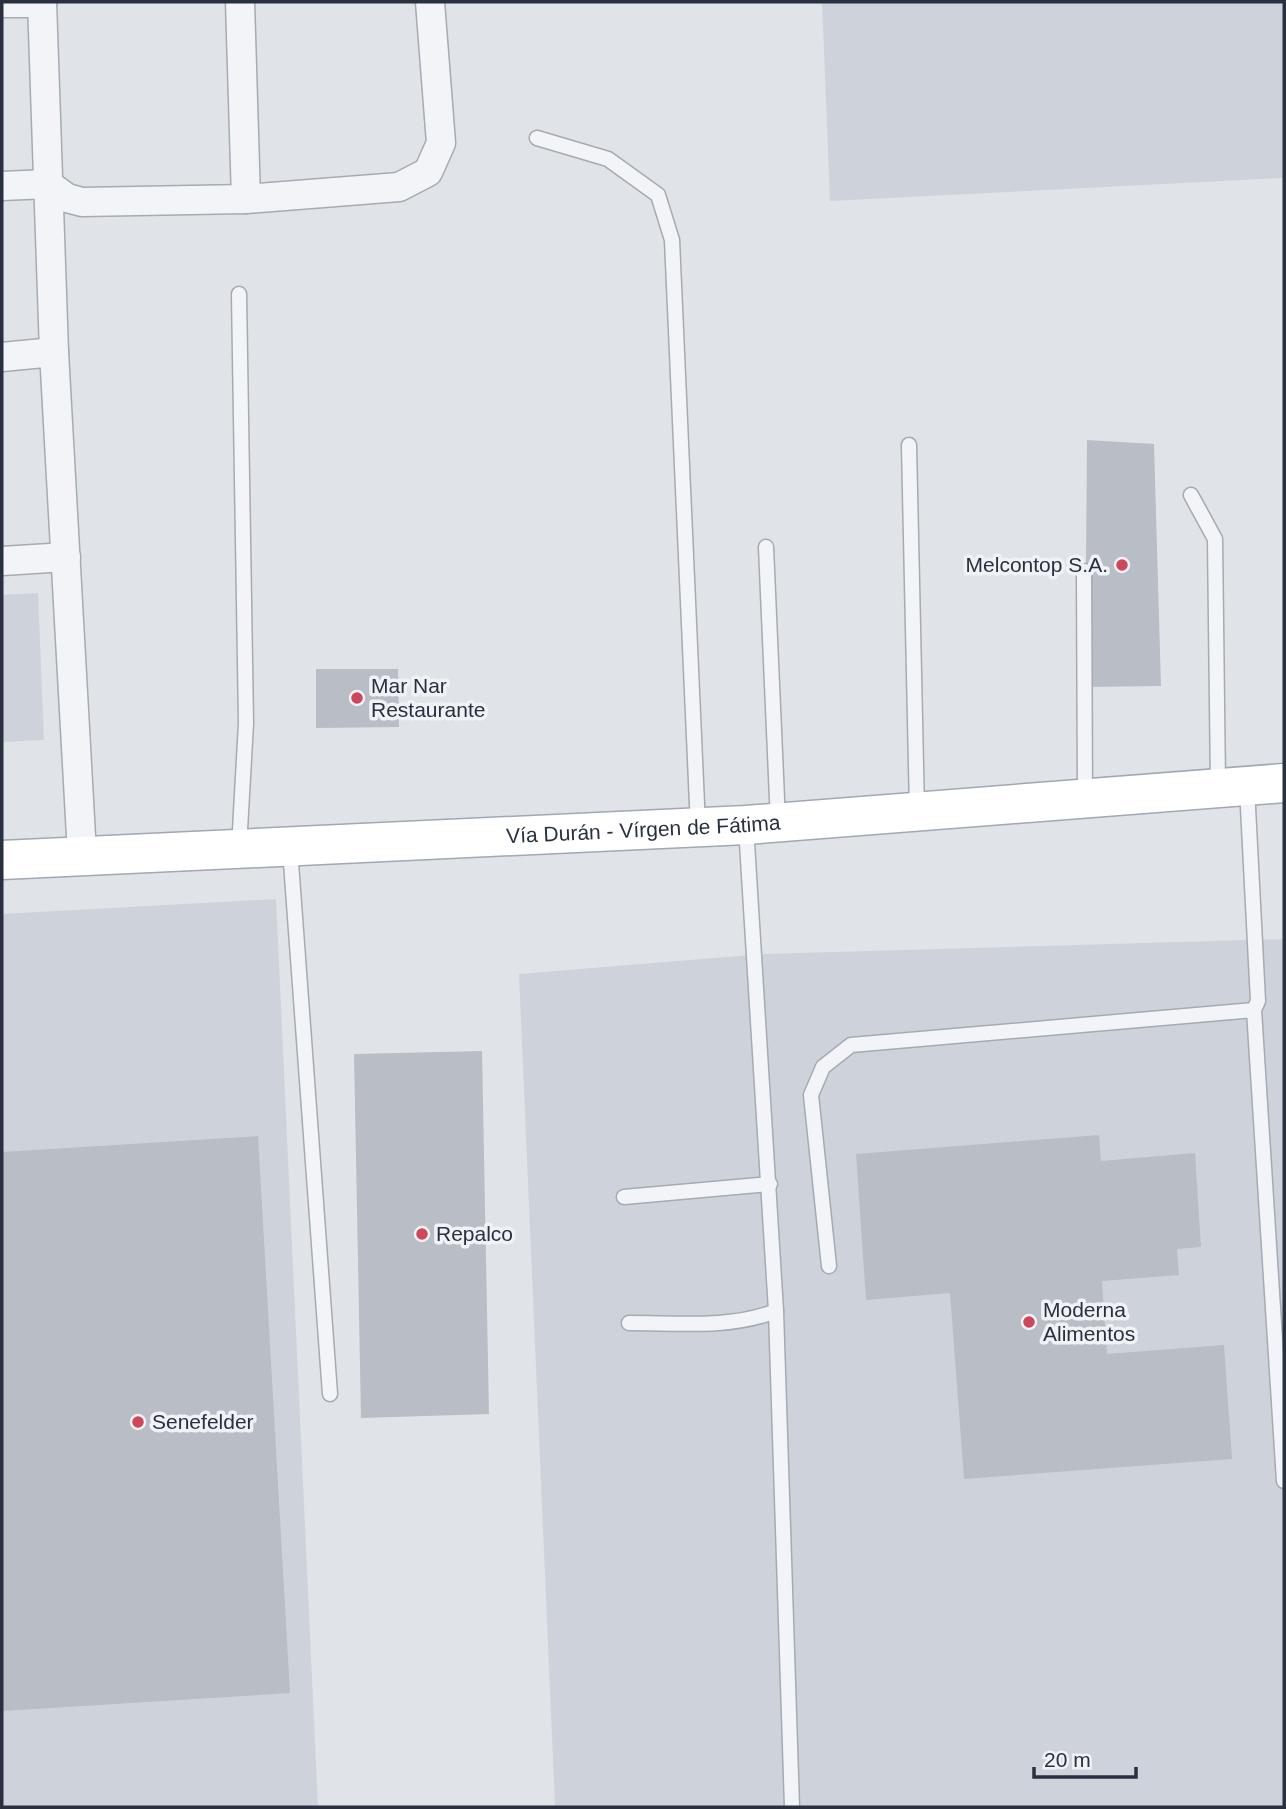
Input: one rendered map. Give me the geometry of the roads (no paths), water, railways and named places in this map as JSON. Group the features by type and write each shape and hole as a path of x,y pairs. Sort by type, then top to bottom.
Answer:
{"main road":[{"name":"Vía Durán - Vírgen de Fátima","path":"2,860 82,854 290,849 698,828 1284,783"}],"street":[{"path":"2,3 42,2 54,352 82,854"},
{"path":"240,2 246,199"},
{"path":"2,186 48,184 67,198 82,202 246,199 399,187 428,172 441,143 430,2"},
{"path":"2,357 54,352"},
{"path":"2,561 66,557"}],"lane":[{"path":"537,138 608,159 658,195 671,240 698,828"},
{"path":"239,294 246,723 239,850"},
{"path":"909,446 917,813"},
{"path":"1191,495 1215,539 1233,789 1258,1001 1254,1010 1284,1481"},
{"path":"766,547 762,824 770,1184 792,1807"},
{"path":"1084,571 1084,800"},
{"path":"290,849 330,1394"},
{"path":"829,1266 811,1095 823,1067 851,1045 1254,1010"},
{"path":"624,1197 770,1184"},
{"path":"629,1323 728,1324 752,1320 776,1311"}],"place":[{"name":"Melcontop S.A.","path":"1122,565"},
{"name":"Mar Nar Restaurante","path":"357,698"},
{"name":"Repalco","path":"422,1234"},
{"name":"Moderna Alimentos","path":"1029,1322"},
{"name":"Senefelder","path":"138,1422"}]}
